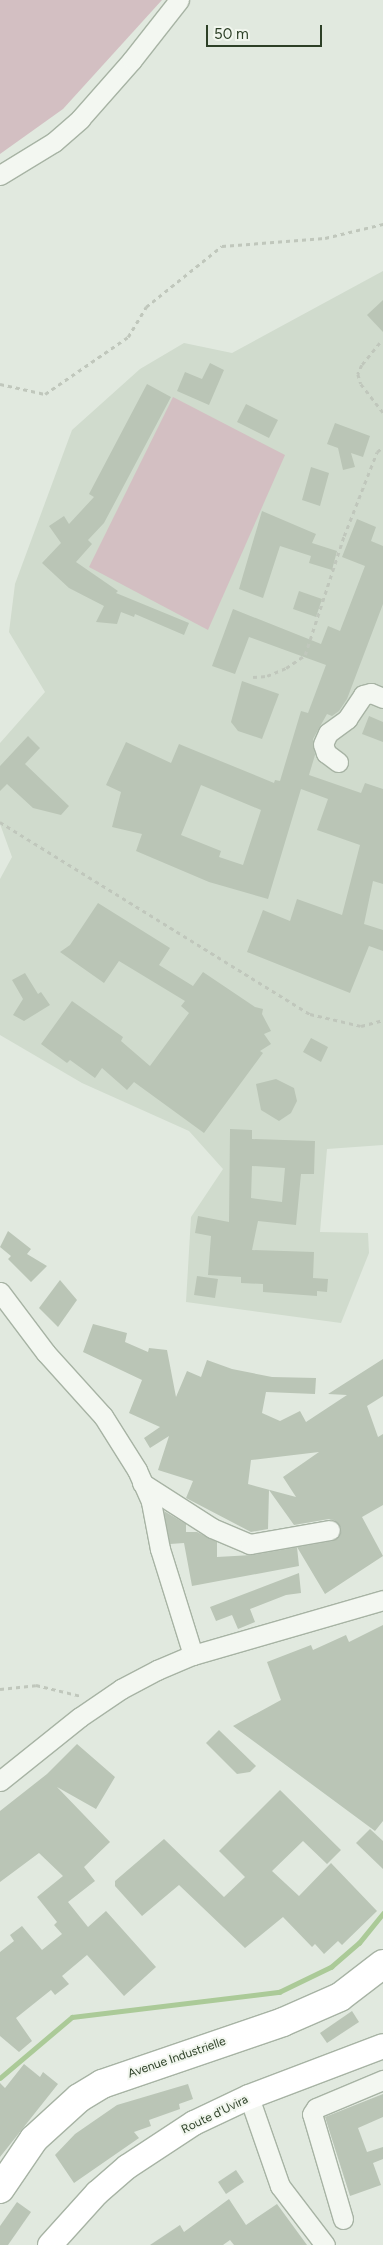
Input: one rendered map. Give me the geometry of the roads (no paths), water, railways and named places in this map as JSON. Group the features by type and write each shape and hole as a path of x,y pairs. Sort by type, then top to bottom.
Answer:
{"highway":[{"name":"Avenue Industrielle","path":"0,2189 34,2139 79,2098 102,2084 283,2022 340,1997 383,1964"}],"main road":[{"name":"Route d'Uvira","path":"50,2245 97,2193 127,2167 194,2123 249,2097 383,2046"}],"street":[{"path":"0,175 54,142 80,119 132,60 179,0"},
{"path":"338,762 326,753 323,744 328,733 347,719 363,695 371,694 383,698"},
{"path":"0,1292 46,1353 103,1416 142,1483 193,1655"},
{"path":"142,1483 212,1528 250,1544 330,1530"},
{"path":"0,1781 102,1702 157,1670 193,1655 383,1600"},
{"path":"343,2219 312,2114 316,2108 383,2080"},
{"path":"249,2097 280,2186 325,2245"}],"waterway":[{"path":"0,2078 72,2017 279,1992 331,1967 359,1943 383,1913"}]}
